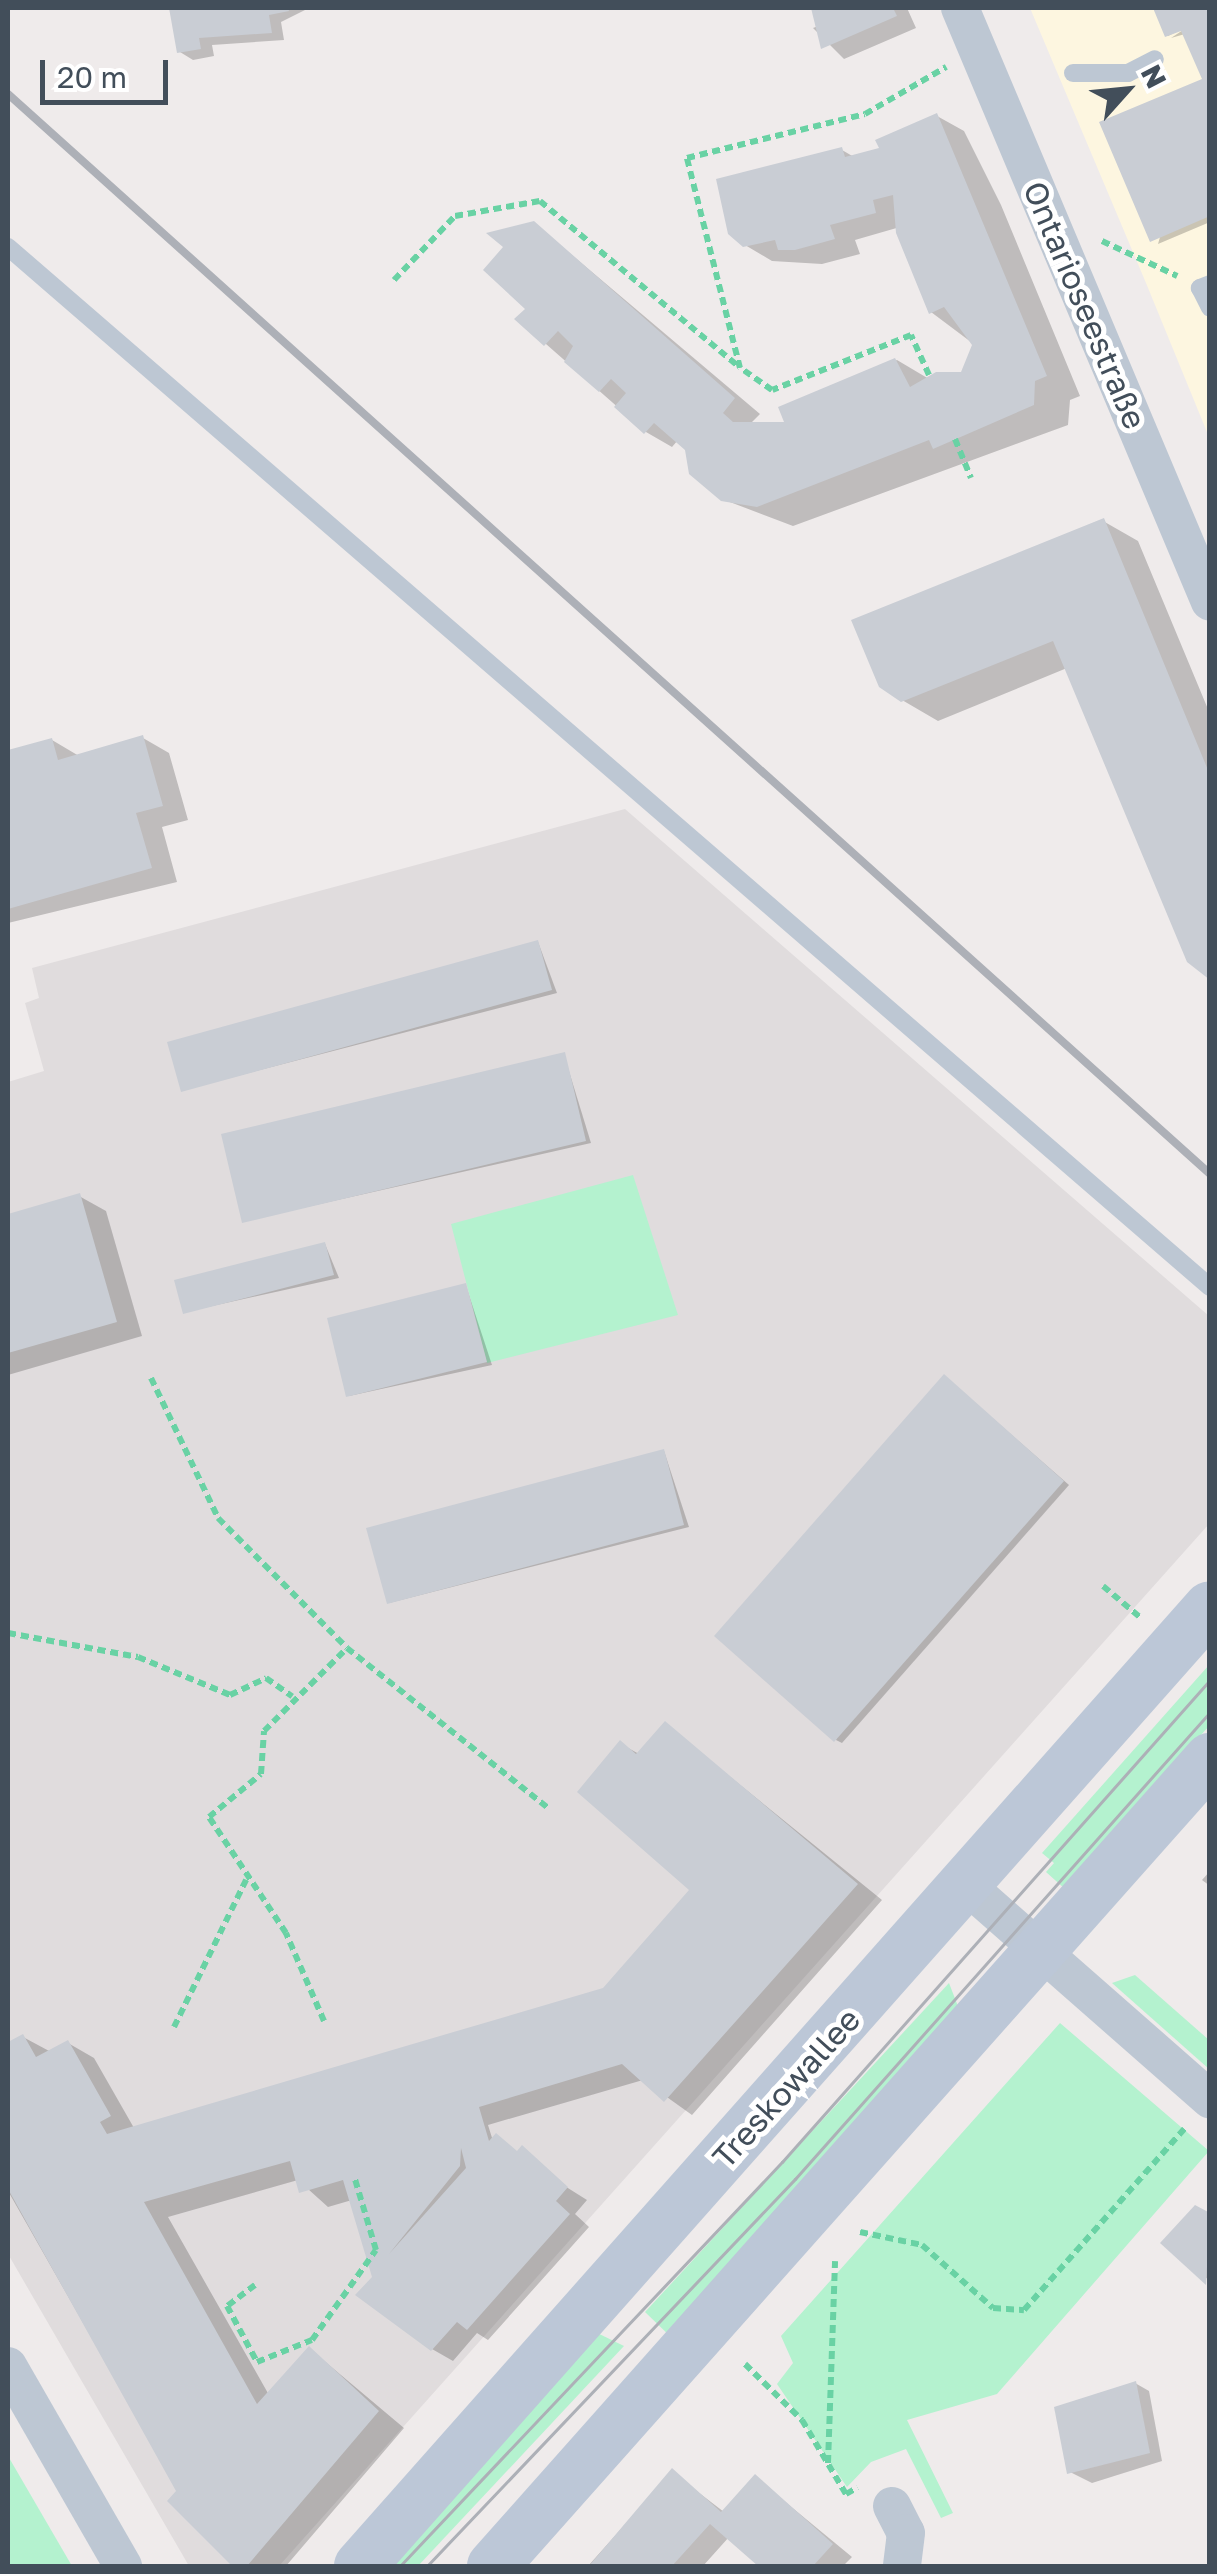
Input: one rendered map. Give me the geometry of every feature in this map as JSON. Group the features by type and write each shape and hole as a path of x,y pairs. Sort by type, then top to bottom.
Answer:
{"main road":[{"name":"Treskowallee","path":"360,2566 1210,1607"},
{"path":"493,2566 1210,1758"}],"street":[{"name":"Ontarioseestraße","path":"960,8 1210,602"},
{"path":"966,1885 1040,1950 1200,2110"},
{"path":"8,2366 123,2566"},
{"path":"892,2506 906,2533 902,2566"}],"lane":[{"path":"1073,73 1115,75 1155,59"},
{"path":"8,247 1210,1287"},
{"path":"1205,286 1210,308"}],"path":[{"path":"740,368 687,158 864,114 977,49"},
{"path":"394,280 455,216 540,201 740,368 772,390 911,335 929,376"},
{"path":"1046,214 1205,286"},
{"path":"955,439 972,478"},
{"path":"151,1378 218,1518 346,1648 548,1808"},
{"path":"1104,1586 1145,1622"},
{"path":"8,1633 138,1657 230,1695 266,1678 292,1696"},
{"path":"324,2021 286,1932 246,1880 209,1816 261,1774 264,1731 292,1696 346,1648"},
{"path":"174,2027 246,1880"},
{"path":"860,2232 922,2245 993,2308 1024,2310 1200,2110"},
{"path":"254,2285 227,2306 257,2362 312,2340 376,2250 355,2178"},
{"path":"828,2463 834,2261"},
{"path":"745,2364 794,2411 846,2494 866,2483 892,2506"}],"shaded area":[{"path":"1030,8 1209,8 1209,437 1146,283"},
{"path":"625,809 1209,1316 1209,1524 279,2566 189,2566 8,2254 8,1082 44,1071 25,1003 39,998 32,968"}],"green space":[{"path":"633,1175 678,1315 487,1363 451,1224"},
{"path":"1209,1665 1209,1726 1065,1889 1046,1872 1054,1863 1042,1853"},
{"path":"1135,1975 1209,2040 1209,2069 1112,1983"},
{"path":"949,1983 959,2009 674,2340 645,2312"},
{"path":"1060,2023 1209,2151 997,2394 907,2420 953,2513 941,2518 906,2449 871,2462 847,2487 777,2384 793,2363 781,2336"},
{"path":"589,2329 624,2346 418,2566 385,2566"},
{"path":"8,2456 72,2566 8,2566"}],"building":[{"path":"169,8 289,11 269,15 272,33 199,38 201,49 177,53"},
{"path":"811,8 893,8 897,16 821,49"},
{"path":"1153,8 1210,8 1210,216 1150,242 1099,122 1202,79 1181,31 1165,37"},
{"path":"937,113 1047,376 1035,381 1034,405 933,449 929,440 757,507 721,501 689,474 685,450 654,423 644,434 614,407 626,393 611,379 599,392 564,362 573,346 558,331 544,346 514,319 525,309 483,270 503,247 486,233 534,221 735,398 723,413 733,422 784,422 778,407 895,358 910,387 936,372 961,372 972,345 944,307 929,314 896,233 893,195 873,200 876,213 830,225 835,239 795,250 778,250 775,240 743,247 728,234 716,179 842,147 845,157 879,148 875,140"},
{"path":"1104,518 1210,775 1210,980 1187,962 1053,641 901,702 879,687 851,620"},
{"path":"143,735 163,806 136,813 152,868 8,909 8,750 52,738 58,760"},
{"path":"538,940 552,990 181,1092 167,1042"},
{"path":"565,1052 586,1141 242,1223 221,1134"},
{"path":"80,1193 117,1322 8,1353 8,1214"},
{"path":"325,1242 334,1275 183,1314 174,1280"},
{"path":"466,1283 487,1362 346,1397 327,1318"},
{"path":"944,1374 1064,1481 834,1742 714,1636"},
{"path":"664,1449 684,1525 387,1604 366,1528"},
{"path":"665,1721 858,1884 664,2102 622,2064 479,2107 489,2141 496,2133 517,2151 522,2145 568,2187 556,2201 570,2214 467,2330 457,2322 431,2351 355,2295 372,2277 343,2180 299,2193 290,2161 144,2202 257,2404 309,2346 379,2411 247,2566 232,2566 167,2501 176,2491 8,2189 8,2042 23,2034 36,2057 68,2040 111,2116 100,2122 107,2134 603,1988 689,1890 577,1792 620,1740 636,1754","holes":["461,2148 466,2168 389,2254 460,2166"]},
{"path":"1195,2205 1210,2213 1206,2285 1160,2243"},
{"path":"1136,2381 1150,2453 1067,2474 1054,2407"},
{"path":"672,2468 721,2512 755,2474 833,2544 813,2566 758,2566 710,2524 672,2566 589,2566"}],"tram line":[{"path":"400,2566 782,2162 1210,1680"},
{"path":"427,2566 795,2179 1210,1712"}],"railway":[{"path":"8,94 1210,1174"}]}
